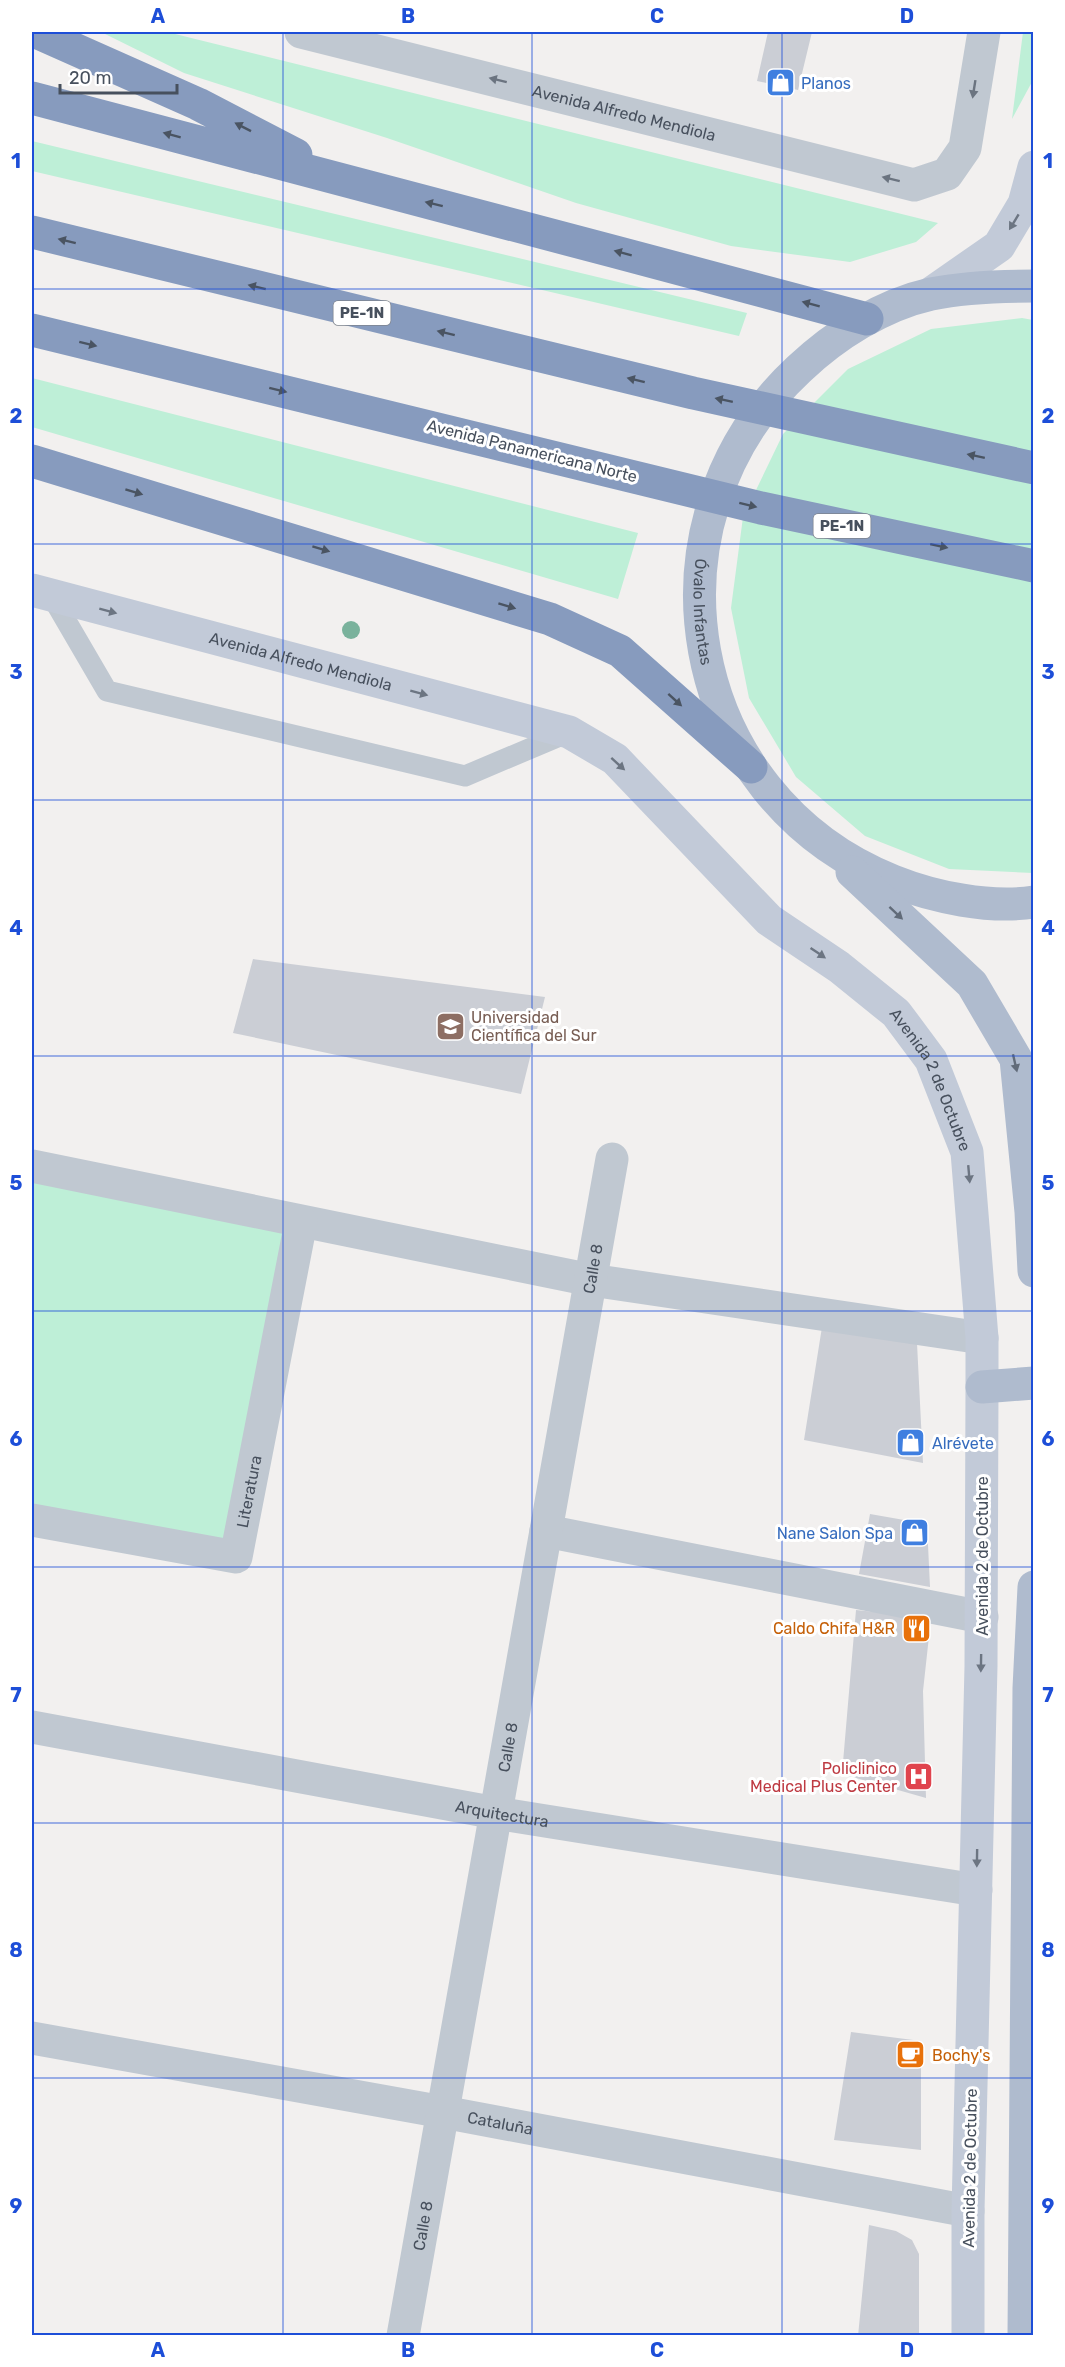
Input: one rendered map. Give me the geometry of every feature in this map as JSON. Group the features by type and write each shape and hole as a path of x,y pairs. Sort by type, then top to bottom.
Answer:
{"highway":[{"path":"36,32 198,104 351,183"},
{"path":"32,98 867,319"},
{"name":"PE-1N","path":"32,232 693,393 1034,468"},
{"name":"Avenida Panamericana Norte","path":"32,330 761,508 1034,566"},
{"path":"32,461 550,619 620,651 751,767"},
{"path":"32,476 78,475"}],"main road":[{"path":"930,294 999,246 1024,204 1034,167"},
{"name":"Óvalo Infantas","path":"1034,286 984,286 930,294 867,319 819,350 776,390 742,437 717,489 703,546 699,603 705,661 723,716 751,767 783,808 823,844 869,872 920,892 973,902 1034,902"},
{"name":"Avenida Alfredo Mendiola","path":"41,593 569,732"},
{"name":"Avenida 2 de Octubre","path":"569,732 615,759 769,920 839,967 896,1013 931,1060 967,1152 982,1338 982,1617 968,2336"},
{"path":"823,844 972,984 1016,1059 1031,1212 1034,1271"},
{"path":"982,1387 1034,1383"},
{"path":"1024,2336 1029,1688 1034,1587"}],"street":[{"name":"Avenida Alfredo Mendiola","path":"301,32 914,185 947,174 965,148 984,32"},
{"name":"Calle 8","path":"403,2336 612,1159"},
{"path":"32,1166 591,1280 982,1338"},
{"name":"Literatura","path":"32,1520 236,1557 301,1222"},
{"path":"546,1531 982,1617"},
{"name":"Arquitectura","path":"32,1727 496,1813 976,1890"},
{"name":"Cataluña","path":"32,2038 443,2112 969,2211"}],"lane":[{"path":"41,593 107,691 465,776 569,732"}],"green space":[{"path":"101,32 167,32 938,223 916,242 850,262 731,246 576,203 387,138 184,73"},
{"path":"1023,32 1033,32 1033,80 1012,119"},
{"path":"32,141 747,313 739,336 32,171"},
{"path":"1022,318 1033,320 1033,873 949,869 865,836 796,777 749,698 731,608 743,517 783,434 848,369 931,329"},
{"path":"32,378 638,533 618,599 32,427"},
{"path":"32,1178 289,1231 225,1546 32,1511"}],"building":[{"path":"768,32 812,32 798,90 757,81"},
{"path":"253,959 545,997 521,1094 233,1033"},
{"path":"822,1327 917,1343 923,1463 804,1440"},
{"path":"870,1514 927,1524 930,1587 859,1574"},
{"path":"856,1610 931,1618 923,1691 926,1798 842,1774"},
{"path":"851,2032 921,2041 921,2150 834,2140"},
{"path":"869,2225 896,2231 912,2240 919,2254 919,2336 858,2336"}],"place":[{"name":"Planos","path":"780,83"},
{"name":"Universidad Científica del Sur","path":"450,1026"},
{"name":"Alrévete","path":"911,1443"},
{"name":"Nane Salon Spa","path":"914,1533"},
{"name":"Caldo Chifa H&R","path":"916,1628"},
{"name":"Policlinico Medical Plus Center","path":"918,1777"},
{"name":"Bochy's","path":"911,2055"}]}
